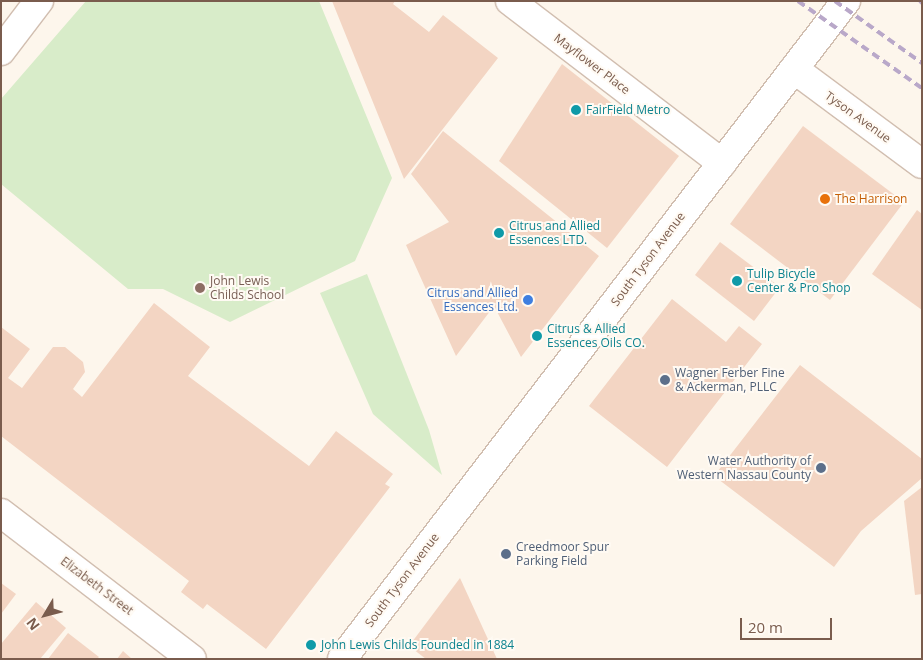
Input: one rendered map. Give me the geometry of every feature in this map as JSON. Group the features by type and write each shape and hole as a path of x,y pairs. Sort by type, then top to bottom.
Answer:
{"street":[{"path":"1,51 39,1"},
{"name":"Mayflower Place","path":"510,1 722,163"},
{"name":"South Tyson Avenue","path":"342,659 846,1"},
{"name":"Tyson Avenue","path":"794,69 922,164"},
{"name":"Elizabeth Street","path":"1,513 192,659"}],"green space":[{"path":"86,1 319,1 392,178 355,261 230,322 163,289 128,289 1,184 1,99"},
{"path":"367,274 429,430 442,475 373,414 320,293"}],"building":[{"path":"332,1 395,1 393,4 429,32 443,15 498,58 404,179"},
{"name":"FairField Metro","path":"562,64 679,156 607,248 499,161"},
{"path":"803,126 904,202 830,300 730,224"},
{"name":"Citrus and Allied Essences LTD.","path":"443,131 599,256 521,357 494,306 456,356 406,245 449,222 411,174"},
{"path":"917,210 922,214 922,310 872,274"},
{"name":"Tulip Bicycle Center & Pro Shop","path":"720,242 780,287 754,321 695,275"},
{"path":"672,299 726,342 739,326 762,344 667,467 589,406"},
{"path":"154,303 210,347 188,376 309,466 336,431 393,474 385,484 390,487 266,649 207,604 203,609 181,592 189,581 1,436 1,327 30,349 8,378 22,388 53,347 65,347 83,362 85,372 73,389 82,397"},
{"name":"Water Authority of Western Nassau County","path":"800,365 922,459 922,478 861,531 834,567 714,476"},
{"path":"922,487 922,594 915,595 904,501"},
{"path":"460,578 497,659 426,659 409,646"},
{"path":"1,583 16,594 1,614"},
{"path":"36,602 66,628 40,659 1,659 1,644"},
{"path":"68,633 99,657 97,659 48,659"},
{"path":"123,651 132,659 117,659"}],"railway":[{"path":"798,1 922,88"},
{"path":"835,1 922,63"}],"place":[{"name":"FairField Metro","path":"576,110"},
{"name":"The Harrison","path":"825,199"},
{"name":"Citrus and Allied Essences LTD.","path":"499,233"},
{"name":"Tulip Bicycle Center & Pro Shop","path":"737,281"},
{"name":"John Lewis Childs School","path":"200,288"},
{"name":"Citrus and Allied Essences Ltd.","path":"528,300"},
{"name":"Citrus & Allied Essences Oils CO.","path":"537,336"},
{"name":"Wagner Ferber Fine & Ackerman, PLLC","path":"665,380"},
{"name":"Water Authority of Western Nassau County","path":"821,468"},
{"name":"Creedmoor Spur Parking Field","path":"506,554"},
{"name":"John Lewis Childs Founded in 1884","path":"311,645"}]}
